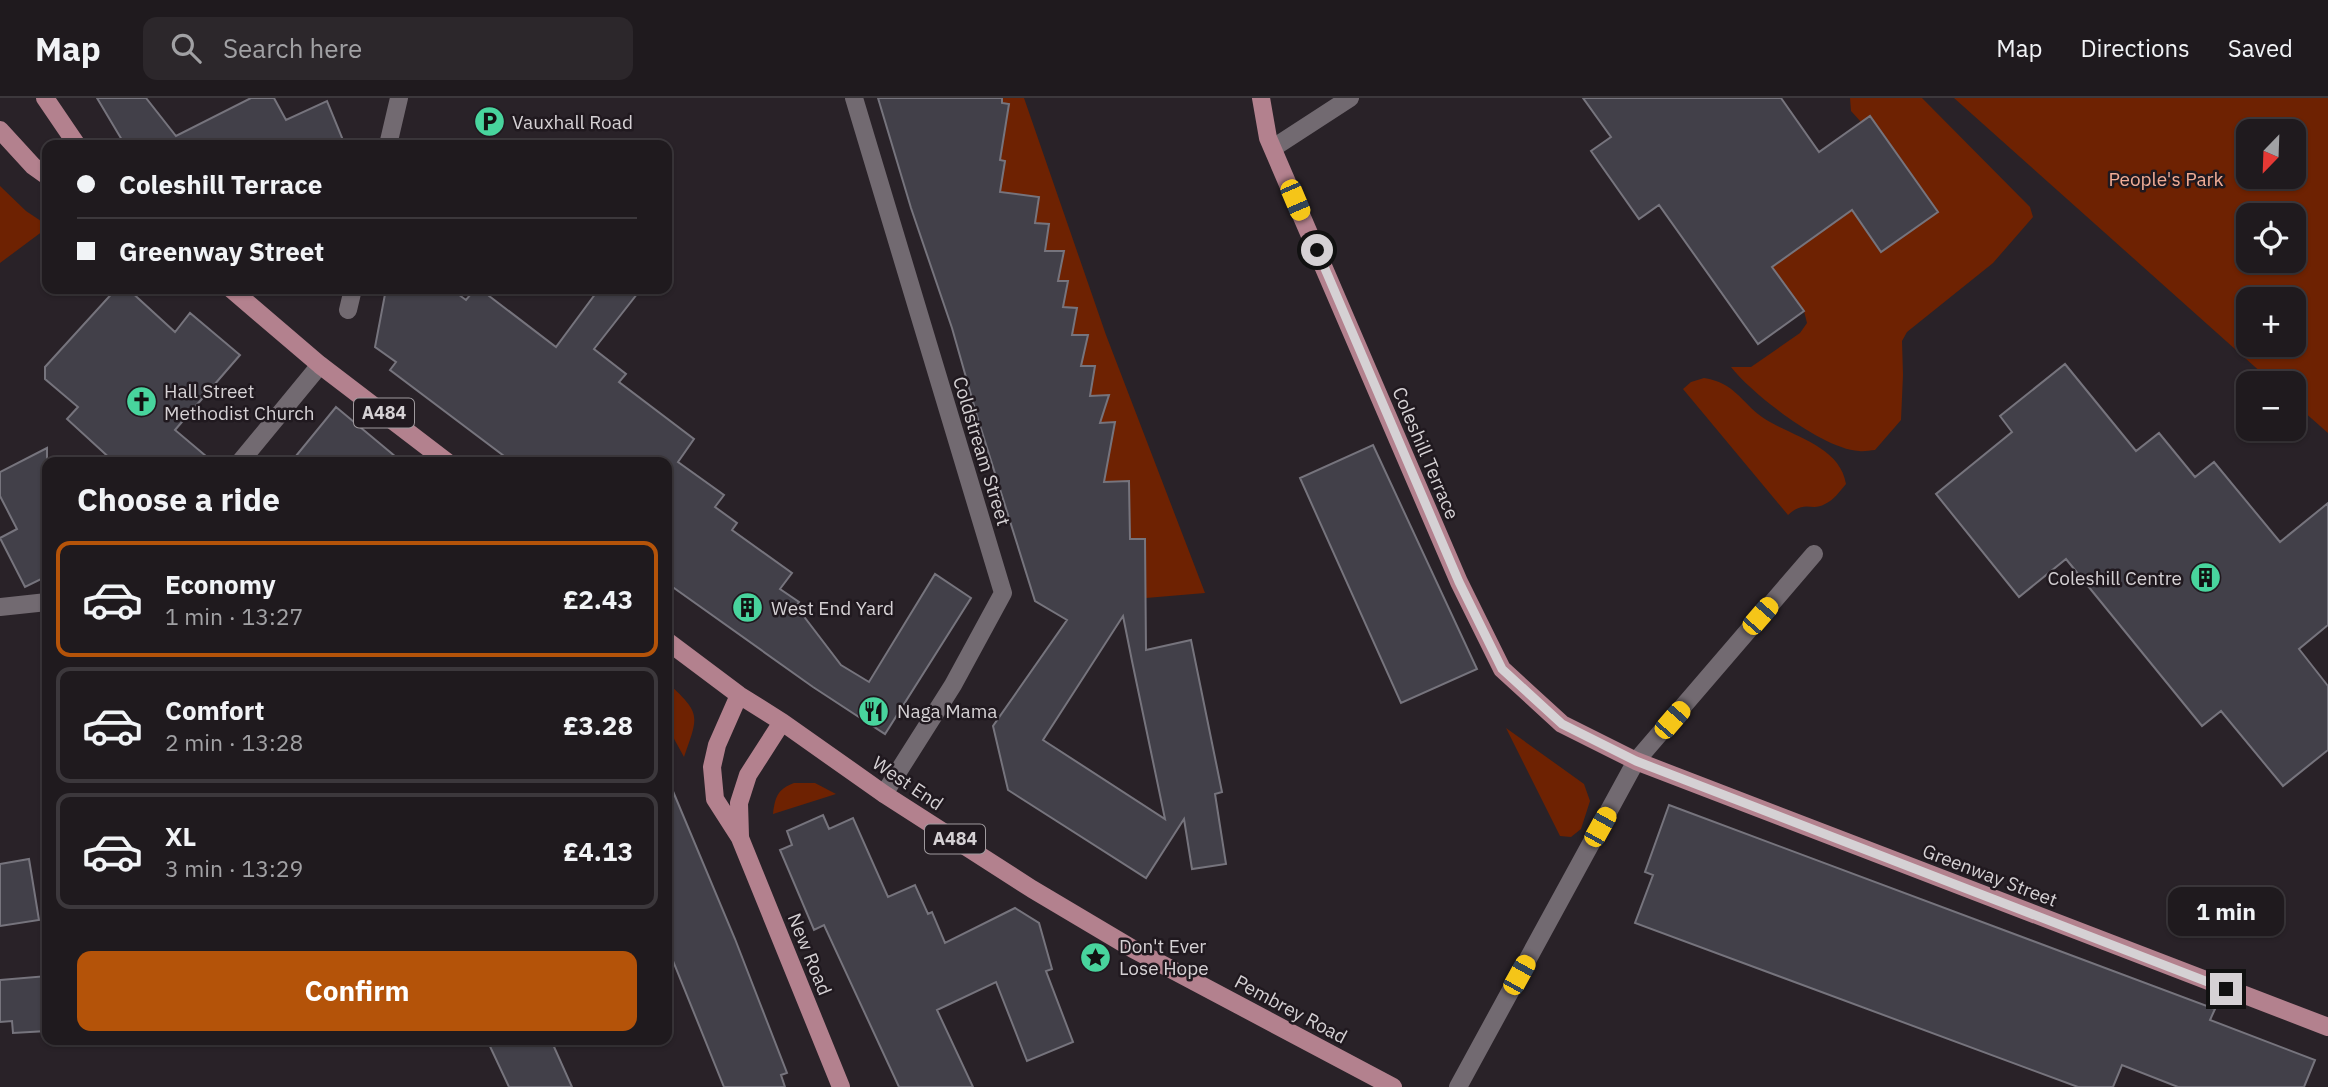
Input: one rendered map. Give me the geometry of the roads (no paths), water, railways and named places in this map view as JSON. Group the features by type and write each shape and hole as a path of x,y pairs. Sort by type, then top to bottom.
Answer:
{"main road":[{"path":"46,98 74,140"},
{"name":"Coleshill Terrace","path":"1261,98 1268,138 1459,582 1502,669 1562,724 1636,761"},
{"path":"0,130 42,172"},
{"name":"A484","path":"237,294 320,365 440,457"},
{"name":"West End","path":"672,645 739,695 884,794 1032,889 1133,949"},
{"name":"New Road","path":"739,695 717,745 712,767 715,799 740,838 841,1087"},
{"name":"New Road","path":"740,838 739,803 748,775 782,722"},
{"name":"Greenway Street","path":"1636,761 2328,1027"},
{"name":"Pembrey Road","path":"1133,949 1393,1087"}],"street":[{"path":"388,140 399,98"},
{"name":"Coldstream Street","path":"854,98 1003,593 953,685 884,794"},
{"path":"1273,148 1350,98"},
{"path":"348,310 352,294"},
{"path":"244,457 320,365"},
{"path":"1458,1087 1636,761 1814,554"},
{"path":"0,607 42,603"}],"place":[{"name":"Vauxhall Road","path":"489,122"},
{"name":"Hall Street Methodist Church","path":"141,402"},
{"name":"Coleshill Centre","path":"2205,578"},
{"name":"West End Yard","path":"748,608"},
{"name":"Naga Mama","path":"874,711"},
{"name":"Don't Ever Lose Hope","path":"1096,957"}],"park label":[{"name":"People's Park","path":"2166,179"}]}
